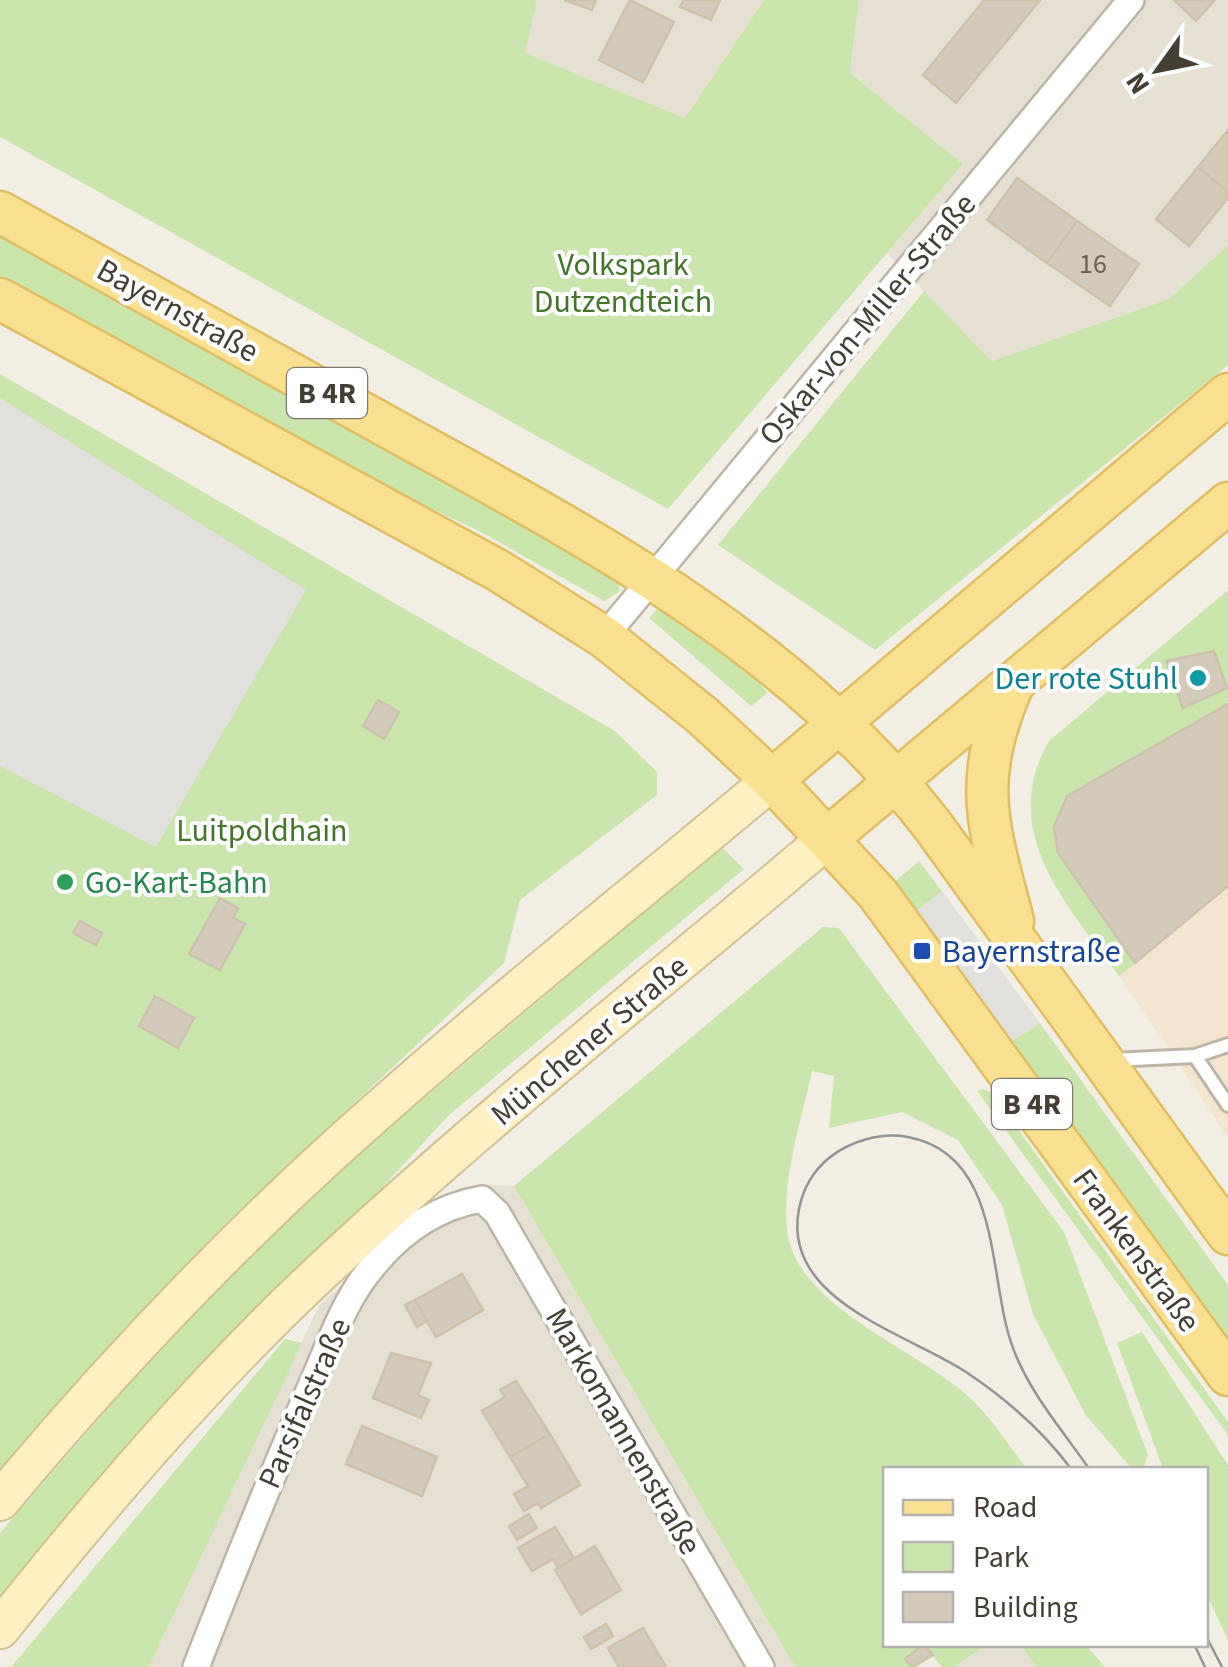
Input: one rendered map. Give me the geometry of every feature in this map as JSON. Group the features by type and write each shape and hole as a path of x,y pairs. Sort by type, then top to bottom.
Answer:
{"main road":[{"name":"Bayernstraße","path":"0,212 652,577 725,627 840,720 897,779"},
{"name":"B 4R","path":"0,299 500,570 604,638 688,703 828,838"},
{"path":"0,1500 128,1352 298,1183 1228,394"},
{"name":"Münchener Straße","path":"0,1629 142,1457 316,1276 512,1103 1228,502"},
{"path":"1013,683 990,748 985,805 1020,945"},
{"name":"B 4R","path":"897,779 1228,1234"},
{"name":"Frankenstraße","path":"828,838 922,951 1228,1375"}],"street":[{"name":"Oskar-von-Miller-Straße","path":"604,638 1131,0"},
{"name":"Parsifalstraße","path":"196,1667 260,1500 351,1296 376,1263 422,1221 456,1203 482,1199"},
{"name":"Markomannenstraße","path":"482,1199 497,1213 760,1667"}],"lane":[{"path":"1103,1061 1195,1056 1228,1045"},
{"path":"1195,1056 1228,1104"}],"shaded area":[{"path":"537,0 764,0 685,118 524,53"},
{"path":"859,0 1228,0 1228,245 1169,299 992,361 887,253 963,164 850,73"},
{"path":"0,398 306,590 156,847 0,766"},
{"path":"1228,704 1228,1138 1119,976 1134,963 1058,853 1054,827 1067,796"},
{"path":"942,891 1040,1023 1010,1042 915,912"},
{"path":"514,1186 795,1667 149,1667 319,1305 435,1205 466,1187"},
{"path":"982,1647 1022,1647 1036,1667 954,1667"}],"green space":[{"name":"Volkspark Dutzendteich","path":"0,0 537,0 525,53 685,118 764,0 859,0 850,73 963,164 668,509 0,137"},
{"path":"0,232 619,577 619,592 604,601 481,532 371,480 0,281"},
{"path":"1228,245 1228,365 875,650 718,545 924,291 992,361 1169,299"},
{"name":"Luitpoldhain","path":"0,374 615,731 657,772 657,795 520,900 504,963 237,1213 126,1327 0,1471"},
{"path":"1228,590 1228,704 1068,796 1054,827 1058,853 1135,963 1119,976 1060,894 1045,866 1031,806 1035,774 1049,741"},
{"path":"659,607 668,607 755,675 767,693 751,706 649,618"},
{"path":"721,847 744,869 448,1116 0,1604 0,1533 155,1354 265,1242 378,1137"},
{"path":"919,861 942,891 915,912 894,882"},
{"path":"823,927 839,928 1064,1232 1148,1455 1144,1467 1130,1467 1085,1414 1033,1314 1002,1205 958,1140 902,1112 829,1128 834,1076 812,1071 787,1190 787,1230 795,1257 812,1282 835,1304 969,1397 1025,1467 883,1467 883,1647 983,1647 954,1667 942,1667 933,1656 917,1667 795,1667 514,1186"},
{"path":"1040,1023 1228,1285 1228,1347 1010,1042"},
{"path":"977,1091 992,1093 1228,1422 1228,1435"},
{"path":"1142,1332 1228,1465 1228,1640 1208,1597 1208,1467 1162,1467 1117,1343"},
{"path":"285,1339 302,1343 149,1667 11,1667"},
{"path":"1022,1647 1088,1647 1105,1667 1036,1667"}],"building":[{"path":"564,0 596,0 592,10"},
{"path":"630,0 674,22 643,82 599,60"},
{"path":"684,0 720,0 711,20 680,7"},
{"path":"984,0 1040,0 956,103 923,75"},
{"path":"1174,0 1215,0 1196,21"},
{"path":"1228,130 1228,192 1198,167"},
{"path":"1198,167 1228,192 1228,198 1189,246 1156,219"},
{"path":"1017,178 1077,221 1047,263 987,220"},
{"path":"1077,221 1139,264 1110,306 1047,263"},
{"name":"Der rote Stuhl","path":"1214,651 1227,688 1183,708 1166,661"},
{"path":"378,700 399,712 384,739 363,726"},
{"path":"1228,704 1228,886 1135,963 1058,853 1054,827 1067,796"},
{"path":"220,898 238,908 233,918 245,924 220,970 189,954"},
{"path":"80,921 102,933 96,945 73,933"},
{"path":"155,996 194,1018 178,1048 139,1026"},
{"path":"462,1274 483,1310 436,1337 415,1300"},
{"path":"415,1300 427,1321 417,1327 405,1305"},
{"path":"391,1353 431,1363 418,1395 429,1400 421,1418 373,1398"},
{"path":"516,1381 550,1434 510,1457 482,1411 505,1397 500,1390"},
{"path":"362,1426 437,1457 422,1496 346,1464"},
{"path":"550,1434 580,1485 541,1508 538,1503 524,1511 514,1494 528,1486 510,1457"},
{"path":"529,1514 537,1528 517,1540 509,1526"},
{"path":"555,1527 574,1558 558,1568 553,1559 532,1571 518,1548"},
{"path":"595,1546 621,1590 581,1614 555,1570"},
{"path":"606,1624 613,1636 591,1649 584,1637"},
{"path":"643,1628 666,1667 619,1667 608,1648"},
{"path":"920,1647 926,1647 933,1655 911,1667 905,1659"}],"tram line":[{"path":"1070,1467 1036,1429 995,1393 966,1372 854,1310 828,1291 809,1268 799,1241 799,1209 809,1181 829,1158 866,1139 898,1136 939,1148 961,1168 977,1194 987,1224 1013,1348 1047,1411 1088,1467"},
{"path":"1208,1640 1222,1667"},
{"path":"1195,1647 1205,1667"}],"place":[{"name":"Der rote Stuhl","path":"1198,678"},
{"name":"Go-Kart-Bahn","path":"65,882"},
{"name":"Bayernstraße","path":"922,951"}]}
